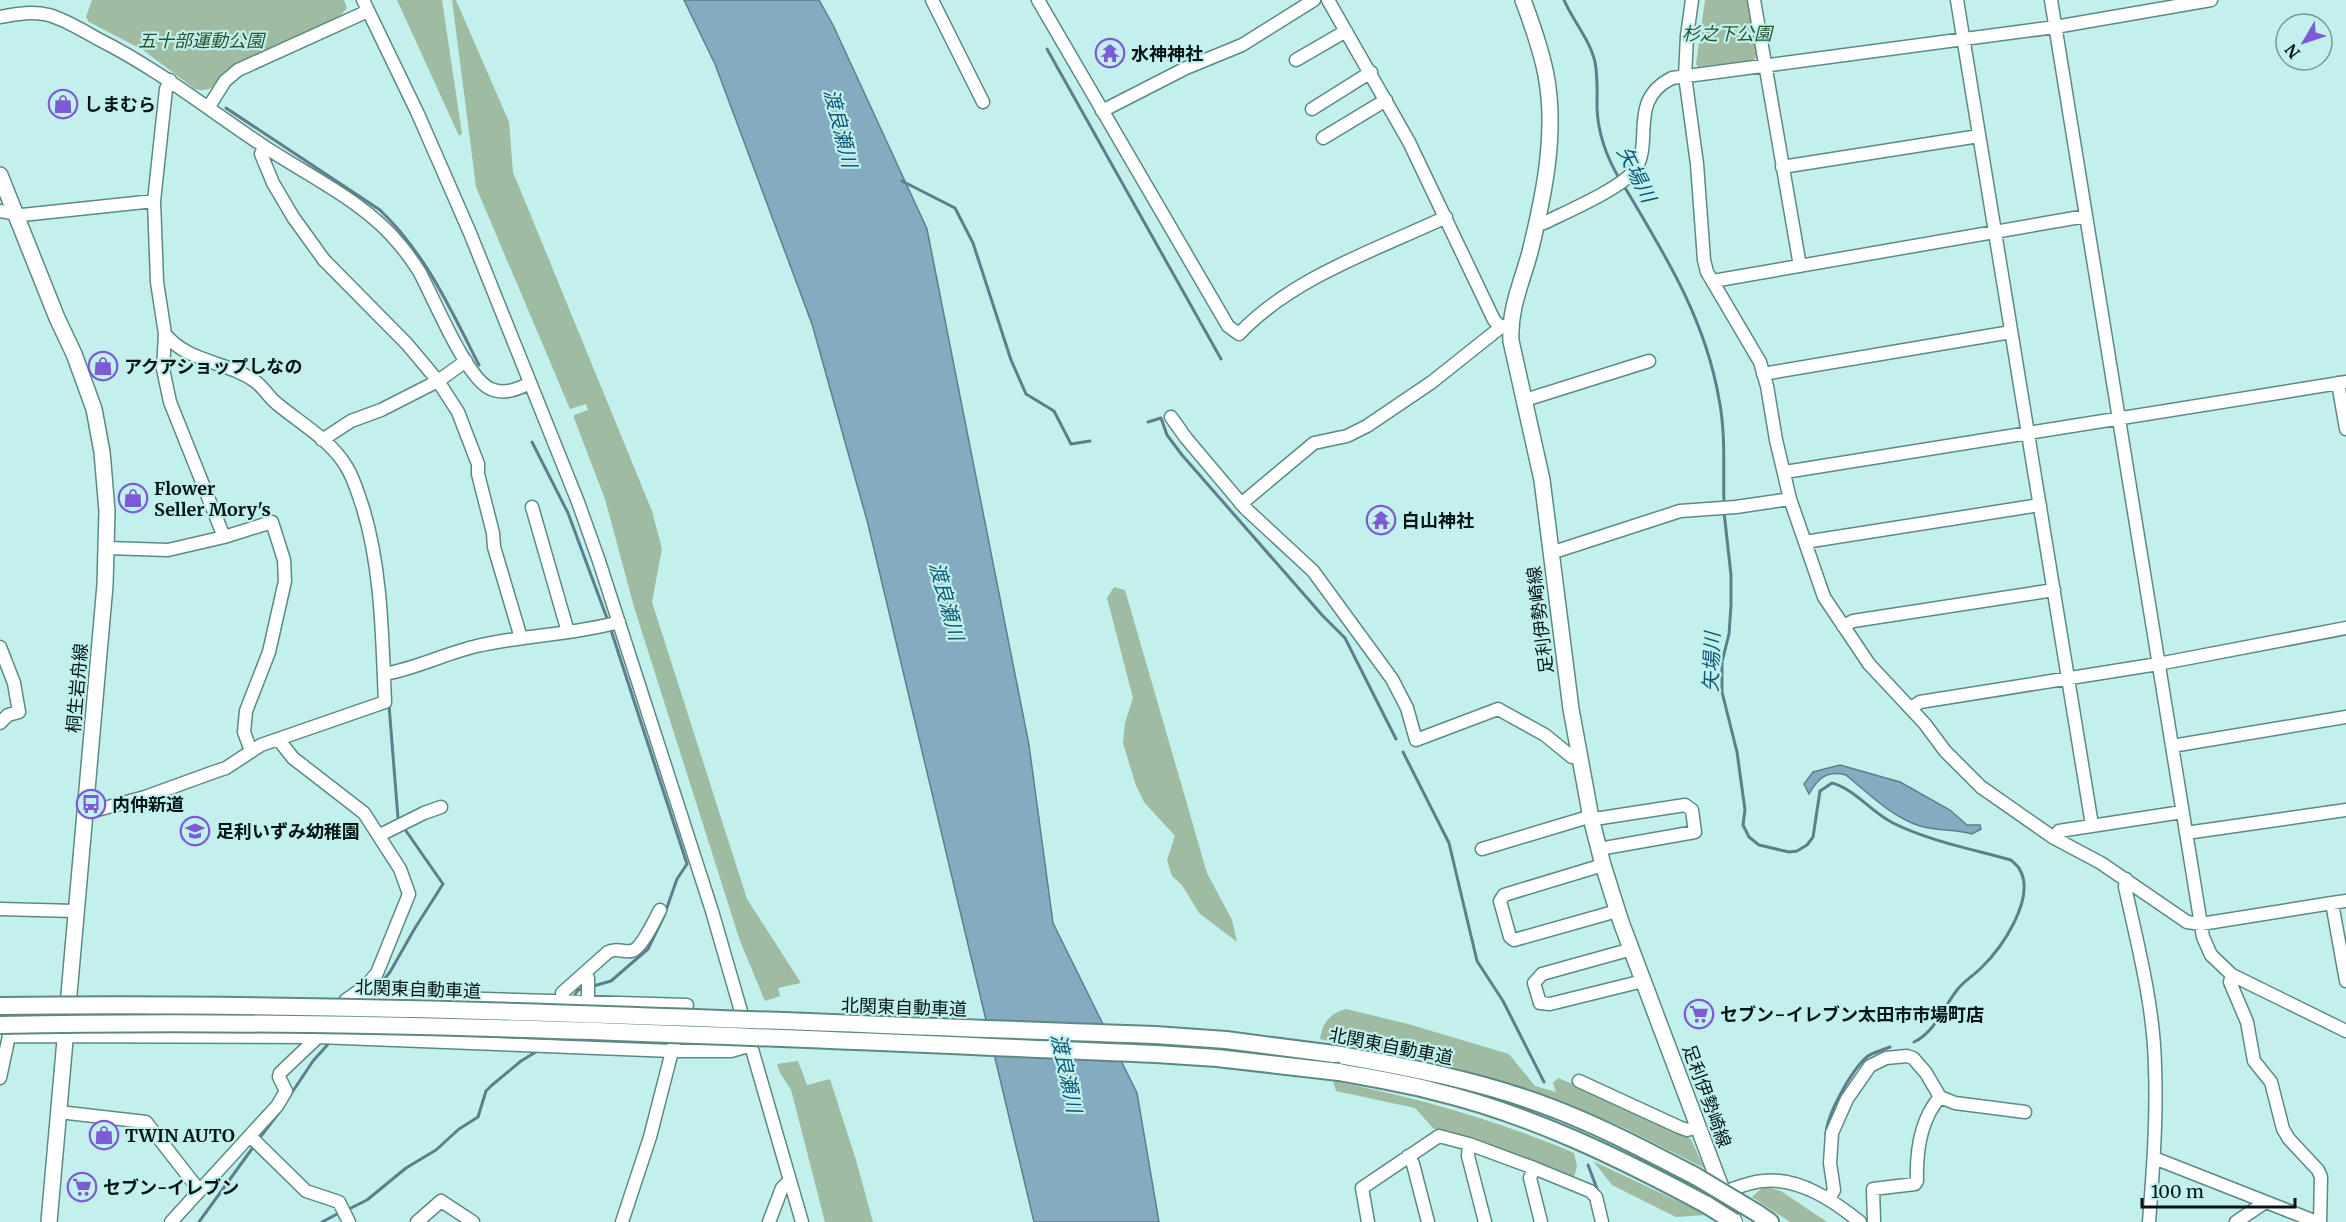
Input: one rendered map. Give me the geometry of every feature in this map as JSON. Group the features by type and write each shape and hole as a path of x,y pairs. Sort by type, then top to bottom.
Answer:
{"highway":[{"name":"北関東自動車道","path":"0,1006 274,1005 491,1011 1155,1035 1226,1040 1405,1066 1540,1104 1620,1137 1697,1177 1764,1218"},
{"name":"北関東自動車道","path":"0,1025 176,1022 723,1036 1217,1058 1339,1072 1434,1091 1543,1126 1591,1146 1707,1205 1734,1222"}],"main road":[{"name":"足利伊勢崎線","path":"1523,0 1543,62 1551,110 1549,151 1530,251 1505,326 1525,400 1542,480 1563,652 1579,757 1591,818 1617,911 1734,1222"},
{"name":"桐生岩舟線","path":"0,174 7,212 74,354 94,409 105,482 107,548 49,1222"}],"street":[{"path":"932,0 983,102"},
{"path":"1038,0 1228,326 1239,334 1286,297 1330,269 1446,217"},
{"path":"1102,111 1186,68 1242,45 1314,0"},
{"path":"1241,504 1314,443 1347,436 1367,426 1432,382 1505,326 1494,320 1446,217 1386,100 1328,0"},
{"path":"1692,0 1687,36 1686,76 1707,272 1756,352 1767,386 1776,440 1790,499 1824,597 1869,664 1911,708 1945,751 1968,775 2000,801 2054,838 2127,879 2187,922 2200,924 2346,901"},
{"path":"1754,0 1800,266"},
{"path":"1957,0 2092,825"},
{"path":"2051,0 2200,924 2206,947 2232,975 2346,1031"},
{"path":"1536,223 1544,223 1614,186 1636,169 1639,161 1643,119 1650,99 1663,82 1672,78 2055,27 2211,0"},
{"path":"208,108 225,81 238,70 366,5 418,114 470,233 578,502 619,622 752,1045 802,1222"},
{"path":"0,17 26,12 47,15 140,61 264,146 358,206 387,230 418,269 466,361 482,384 494,390 507,391 530,383"},
{"path":"1296,60 1346,31"},
{"path":"1312,109 1371,72"},
{"path":"170,80 166,89 154,201 157,282 165,334 163,369 170,402 224,537"},
{"path":"1323,138 1386,100"},
{"path":"1782,167 1979,136"},
{"path":"264,146 261,154 273,183 293,217 324,260 406,344 438,381 458,412 478,464 478,474 493,533 494,547 521,638"},
{"path":"7,212 22,215 154,201"},
{"path":"1713,281 2086,216"},
{"path":"1763,374 2012,332"},
{"path":"86,813 145,797 226,768 251,751 278,739 385,702 379,587 369,530 347,466 337,453 273,401 253,380 185,352 173,344 165,334"},
{"path":"322,440 351,421 381,410 438,381 466,361"},
{"path":"1525,400 1649,361"},
{"path":"1785,472 2342,382 2346,429"},
{"path":"1172,417 1186,438 1241,504 1312,571 1338,605 1392,679 1407,708 1416,740 1498,710 1545,735 1572,757 1579,757"},
{"path":"1552,550 1560,550 1680,511 1736,507 1790,499"},
{"path":"1805,542 2040,505"},
{"path":"532,507 568,632"},
{"path":"107,548 168,550 224,537 272,522 284,560 285,581 269,652 248,702 244,719 244,732 251,751"},
{"path":"1843,626 1853,621 2054,590"},
{"path":"384,674 476,646 593,629 619,622"},
{"path":"1911,708 1920,702 2158,664 2346,628"},
{"path":"0,647 14,683 19,712 8,715 0,723"},
{"path":"2172,746 2346,717"},
{"path":"171,1222 278,1106 286,1091 280,1073 318,1037 346,1000 366,986 377,973 409,894 400,869 364,813 293,758 278,739"},
{"path":"1482,849 1585,818 1601,819 1685,805 1692,810 1695,832 1599,849"},
{"path":"380,835 441,807"},
{"path":"2186,833 2346,810"},
{"path":"2054,838 2059,831 2182,812"},
{"path":"1603,865 1504,895 1500,901 1510,937 1514,940 1617,911"},
{"path":"2127,879 2125,887 2152,1023 2155,1066 2154,1158 2149,1222"},
{"path":"2332,903 2346,981"},
{"path":"0,909 75,911"},
{"path":"562,993 612,950 630,951 639,946 660,910"},
{"path":"1632,949 1542,975 1534,982 1538,998 1540,1003 1550,1004 1643,981"},
{"path":"585,973 588,978 588,1002"},
{"path":"2154,1158 2264,1203 2318,1222 2321,1177 2318,1170 2289,1139 2280,1122 2271,1082 2254,1061 2247,1022 2230,982 2232,975"},
{"path":"353,994 687,1005 679,1024 650,1137 622,1222"},
{"path":"0,1078 9,1036 318,1037 672,1051 731,1051 752,1045"},
{"path":"1829,1199 1834,1190 1830,1163 1834,1127 1852,1090 1870,1066 1886,1058 1907,1056 1912,1058 1926,1073 1940,1097 1954,1103 2025,1112"},
{"path":"1579,1081 1679,1127 1688,1130 1698,1127"},
{"path":"1874,1222 1873,1189 1915,1184 1917,1181 1917,1153 1926,1116 1940,1097"},
{"path":"59,1112 146,1122 199,1190"},
{"path":"250,1136 306,1191 339,1202 349,1222"},
{"path":"1368,1222 1362,1188 1439,1136 1469,1144 1534,1168 1594,1194 1602,1222"},
{"path":"1469,1144 1468,1156 1485,1222"},
{"path":"1408,1156 1413,1164 1428,1222"},
{"path":"1534,1168 1530,1178 1541,1222"},
{"path":"769,1222 782,1188 790,1180"},
{"path":"1722,1193 1769,1181 1795,1186 1829,1199 1860,1222"},
{"path":"417,1222 441,1201 473,1222"},
{"path":"2236,1222 2264,1203"}],"green space":[{"name":"五十部運動公園","path":"92,0 344,0 347,8 336,20 231,69 212,88 202,90 195,89 143,50 89,22 86,17"},
{"path":"397,0 442,0 462,134 459,136"},
{"path":"452,0 456,0 509,122 513,172 652,511 662,549 652,602 747,899 801,983 778,988 780,996 765,1001 740,941 634,607 605,499 574,418 574,415 588,410 586,404 570,409 476,187"},
{"name":"杉之下公園","path":"1705,0 1749,0 1758,55 1754,60 1698,67 1696,64"},
{"path":"1114,587 1125,590 1207,873 1232,920 1237,942 1199,913 1182,885 1172,876 1167,860 1175,836 1144,802 1135,783 1123,743 1125,723 1133,698 1107,598"},
{"path":"1346,1009 1408,1024 1509,1054 1535,1086 1556,1092 1553,1083 1558,1078 1608,1098 1691,1139 1704,1168 1624,1128 1572,1106 1499,1080 1416,1057 1348,1042 1339,1043 1320,1039 1328,1020 1335,1013"},
{"path":"798,1061 807,1085 830,1079 873,1222 825,1222 791,1090 777,1064"},
{"path":"1333,1081 1394,1094 1455,1111 1545,1141 1574,1153 1577,1166 1574,1178 1433,1128 1415,1108 1336,1091"},
{"path":"1593,1161 1707,1215 1676,1217 1612,1185"},
{"path":"1764,1186 1781,1191 1827,1222 1790,1222 1752,1197"}],"water":[{"name":"渡良瀬川","path":"684,0 819,0 833,25 927,229 1029,745 1053,923 1137,1093 1159,1222 1034,1222 868,524 812,324 715,64"},
{"path":"1840,765 1900,782 1950,810 1967,825 1980,825 1981,829 1972,834 1926,828 1910,822 1881,804 1846,775 1833,774 1824,777 1809,794 1804,784 1813,772"}],"waterway":[{"name":"矢場川","path":"1564,0 1593,54 1597,73 1599,126 1610,161 1619,178"},
{"path":"1047,49 1221,359"},
{"path":"226,108 380,210 411,245 424,264 448,303 479,365"},
{"path":"902,181 955,208 973,243 1011,360 1026,394 1054,411 1071,444 1090,441"},
{"name":"矢場川","path":"1624,186 1682,288 1694,314 1713,369 1721,412 1724,505"},
{"path":"1148,422 1161,418 1167,435 1182,455 1322,615 1345,638 1396,739"},
{"path":"532,442 568,513 608,621"},
{"name":"矢場川","path":"1724,512 1731,575 1731,605 1729,634 1722,662 1722,692 1737,752 1745,810 1743,825 1749,837 1759,845 1789,852 1797,851 1807,845 1813,837 1820,791 1832,783 1856,795 1893,823 1936,840 2011,860 2020,870 2024,882 2020,909 1998,949 1957,990 1928,1032 1914,1042"},
{"path":"590,987 611,981 648,949 664,916 677,879 687,864 610,627"},
{"path":"389,705 398,818 401,822"},
{"path":"1403,752 1449,843 1477,961 1503,1001 1544,1082"},
{"path":"374,992 390,972 443,884 404,828"},
{"path":"572,999 578,990 584,988"},
{"path":"289,1097 313,1061 330,1042"},
{"name":"矢場川","path":"1826,1134 1827,1125 1836,1104 1855,1071 1868,1056 1890,1047"},
{"path":"345,1211 367,1200 406,1168 436,1150 459,1129 478,1117 486,1091 521,1061 539,1050"},
{"path":"258,1140 281,1110"},
{"path":"199,1222 254,1146"},
{"path":"1588,1165 1599,1194"},
{"path":"322,1222 339,1213"}],"place":[{"name":"水神神社","path":"1110,53"},
{"name":"しまむら","path":"63,104"},
{"name":"アクアショップしなの","path":"103,366"},
{"name":"Flower Seller Mory's","path":"133,498"},
{"name":"白山神社","path":"1381,520"},
{"name":"内仲新道","path":"91,804"},
{"name":"足利いずみ幼稚園","path":"195,831"},
{"name":"セブン−イレブン太田市市場町店","path":"1699,1014"},
{"name":"TWIN AUTO","path":"104,1135"},
{"name":"セブン-イレブン","path":"82,1187"}]}
